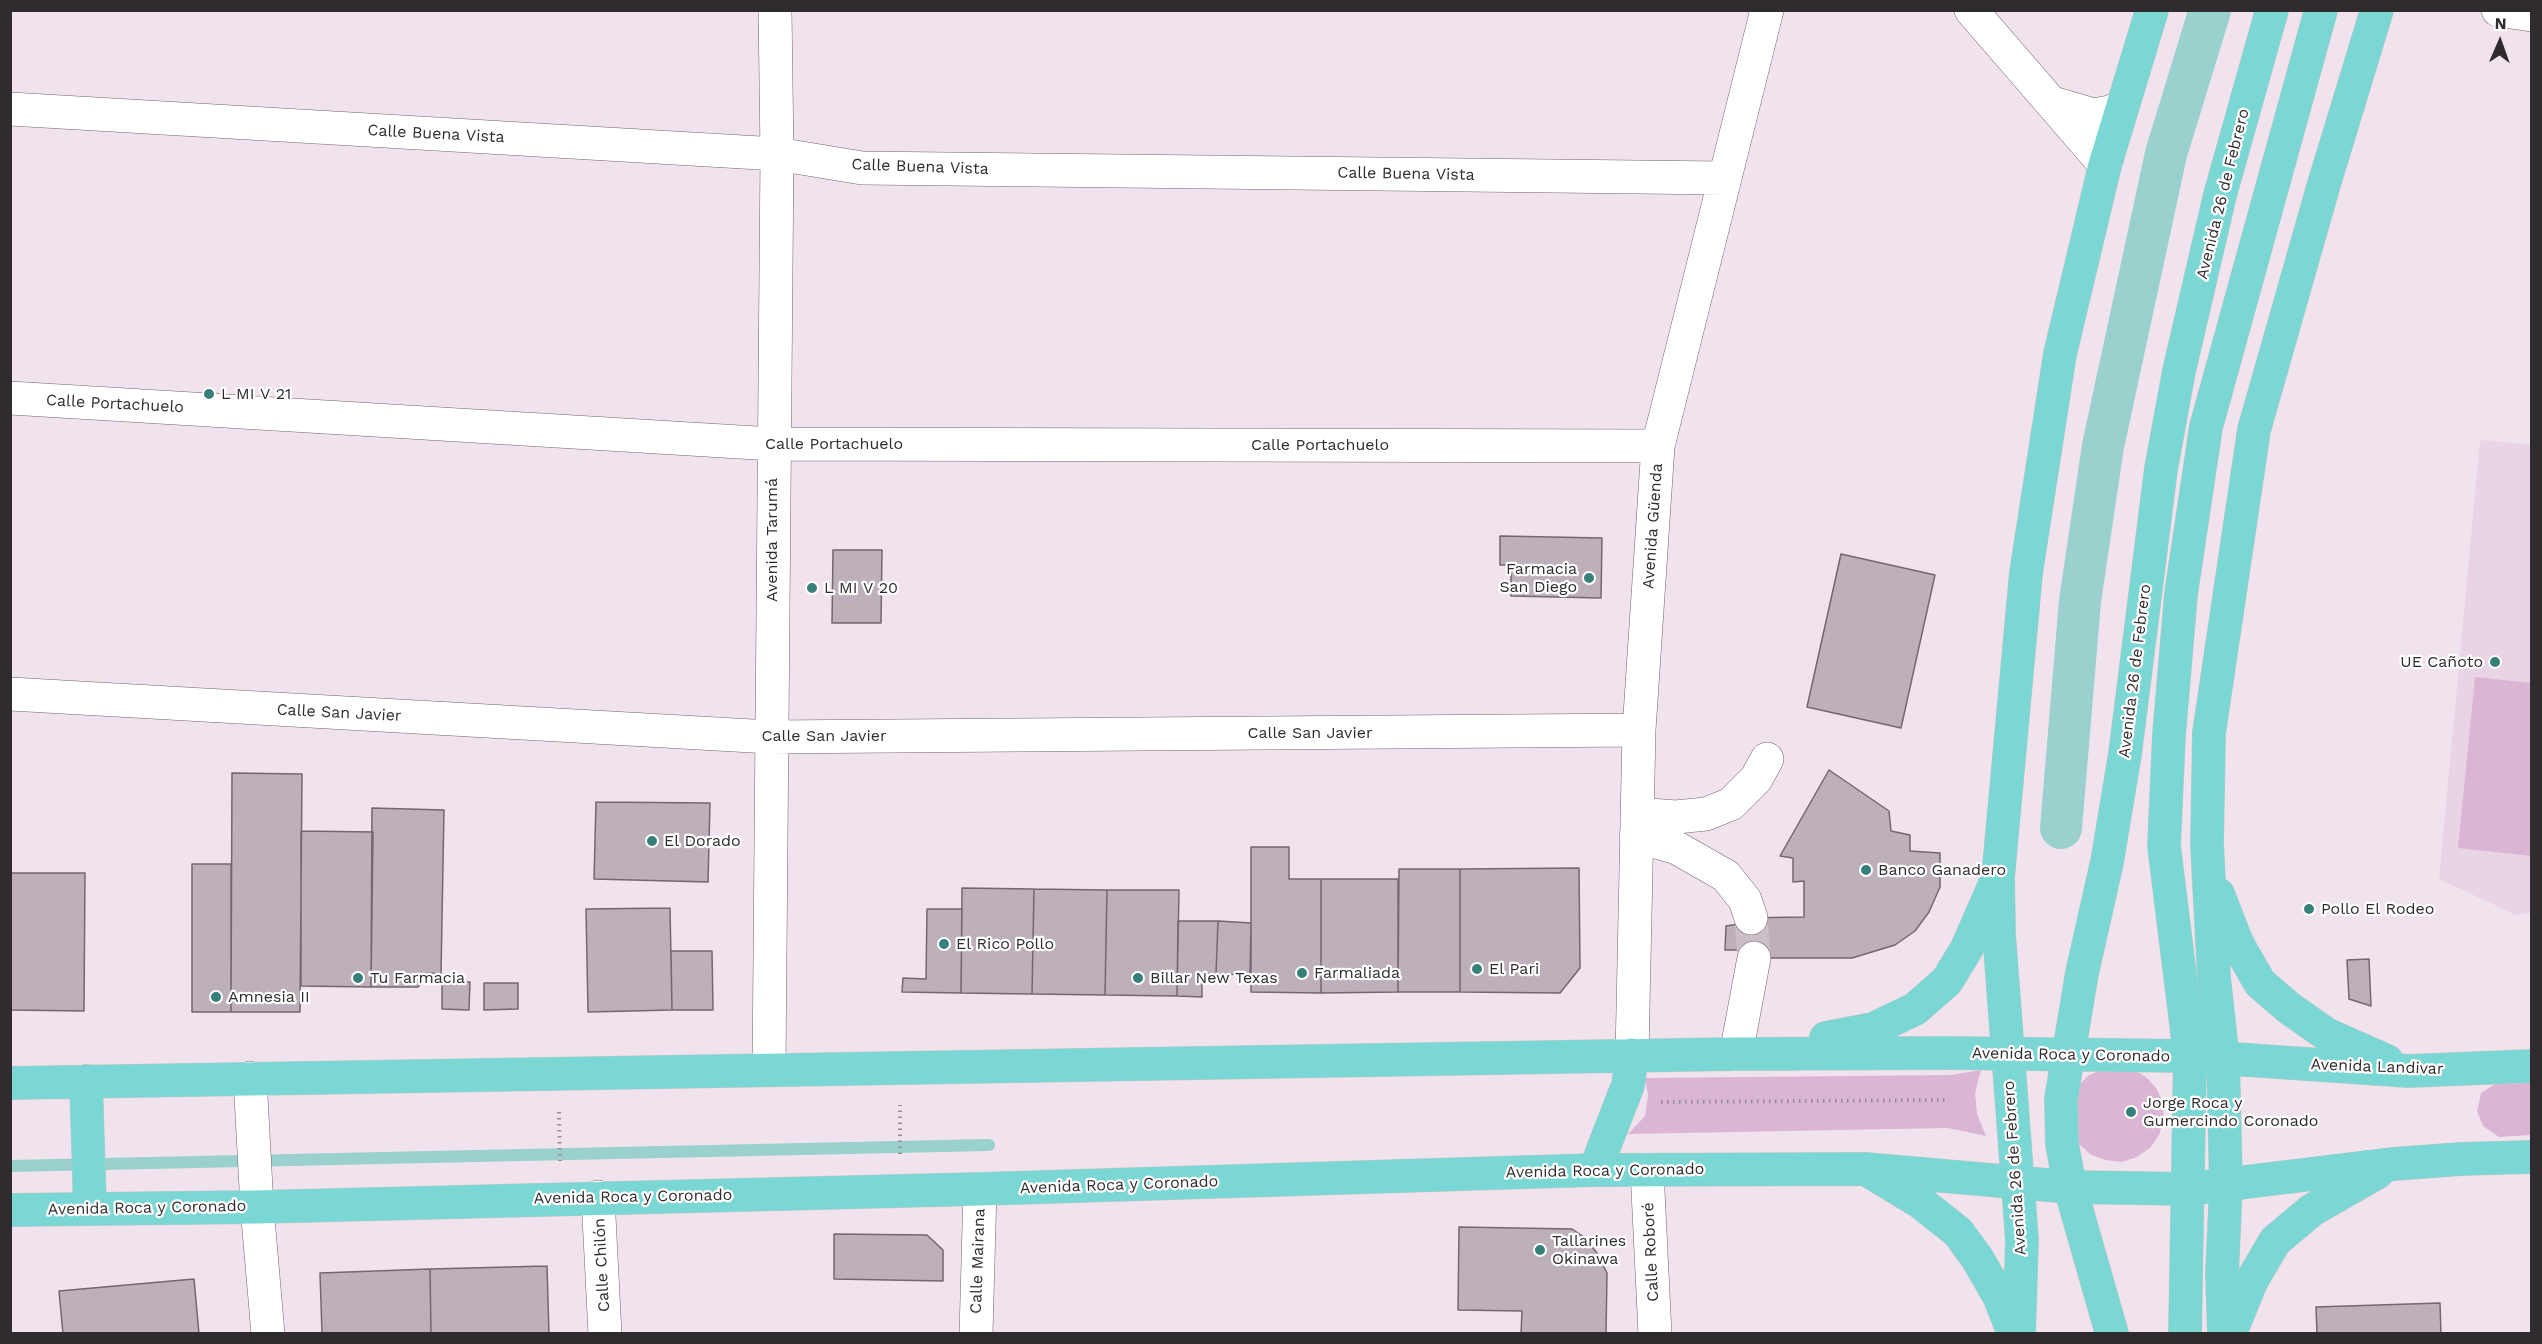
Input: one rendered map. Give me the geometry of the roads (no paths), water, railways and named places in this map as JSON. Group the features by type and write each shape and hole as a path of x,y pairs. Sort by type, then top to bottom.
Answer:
{"main road":[{"name":"Avenida 26 de Febrero","path":"2019,1334 2022,1240 1999,934 1998,877 2026,573 2060,354 2105,165 2152,10"},
{"name":"Avenida 26 de Febrero","path":"2112,1334 2070,1187 2062,1144 2061,1110 2067,1054 2107,862 2125,754 2161,469 2179,371 2220,195 2272,10"},
{"path":"2185,1334 2190,1056 2164,846 2169,735 2181,594 2206,427 2321,10"},
{"path":"2224,1334 2222,1274 2226,1185 2223,1059 2214,977 2207,844 2209,734 2254,430 2324,184 2377,10"},
{"path":"2207,844 2220,903 2237,943 2260,983 2289,1008 2326,1034 2408,1071"},
{"path":"1744,1054 1873,1029 1915,1009 1947,981 1967,948 1998,877"},
{"name":"Avenida Roca y Coronado","path":"10,1083 86,1081 251,1093 769,1069 1630,1070 1744,1054 2067,1054 2190,1056 2223,1059"},
{"name":"Avenida Landivar","path":"2223,1059 2408,1071 2532,1066"},
{"path":"1595,1170 1630,1070"},
{"path":"86,1081 90,1200"},
{"path":"2226,1185 2393,1164 2532,1157"},
{"path":"2230,1334 2251,1282 2275,1241 2312,1210 2393,1164"},
{"name":"Avenida Roca y Coronado","path":"10,1210 90,1200 598,1197 980,1189 1595,1170 1865,1169 2070,1187 2188,1189 2226,1185"},
{"path":"1865,1169 1920,1202 1958,1232 1977,1258 1999,1296 2014,1334"}],"street":[{"name":"Avenida Tarumá","path":"769,1069 770,737 777,154 775,10"},
{"name":"Avenida Güenda","path":"1630,1070 1639,730 1658,446 1767,10"},
{"path":"1971,10 2105,165"},
{"path":"2498,10 2532,15"},
{"path":"2052,103 2094,115 2122,107"},
{"name":"Calle Buena Vista","path":"10,109 777,154 862,168 1724,178"},
{"name":"Calle Portachuelo","path":"10,398 773,444 1658,446"},
{"name":"Calle San Javier","path":"10,694 770,737 1639,730"},
{"path":"1637,825 1706,814 1731,804 1756,779 1767,759"},
{"path":"1637,825 1726,876 1745,900 1750,918"},
{"path":"1744,1054 1754,958"},
{"path":"251,1093 268,1334"},
{"name":"Calle Roboré","path":"1647,1170 1655,1334"},
{"name":"Calle Mairana","path":"976,1334 980,1189"},
{"name":"Calle Chilón","path":"598,1197 606,1334"}],"waterway":[{"path":"2061,828 2080,601 2103,446 2166,154 2210,10"},
{"path":"10,1166 989,1145"}],"tunnel":[{"path":"1751,918 1754,958"}],"place":[{"name":"L MI V 21","path":"209,394"},
{"name":"Farmacia San Diego","path":"1589,578"},
{"name":"L MI V 20","path":"812,588"},
{"name":"UE Cañoto","path":"2495,662"},
{"name":"El Dorado","path":"652,841"},
{"name":"Banco Ganadero","path":"1866,870"},
{"name":"Pollo El Rodeo","path":"2309,909"},
{"name":"El Rico Pollo","path":"944,944"},
{"name":"El Pari","path":"1477,969"},
{"name":"Farmaliada","path":"1302,973"},
{"name":"Tu Farmacia","path":"358,978"},
{"name":"Billar New Texas","path":"1138,978"},
{"name":"Amnesia II","path":"216,997"},
{"name":"Jorge Roca y Gumercindo Coronado","path":"2131,1112"},
{"name":"Tallarines Okinawa","path":"1540,1250"}]}
